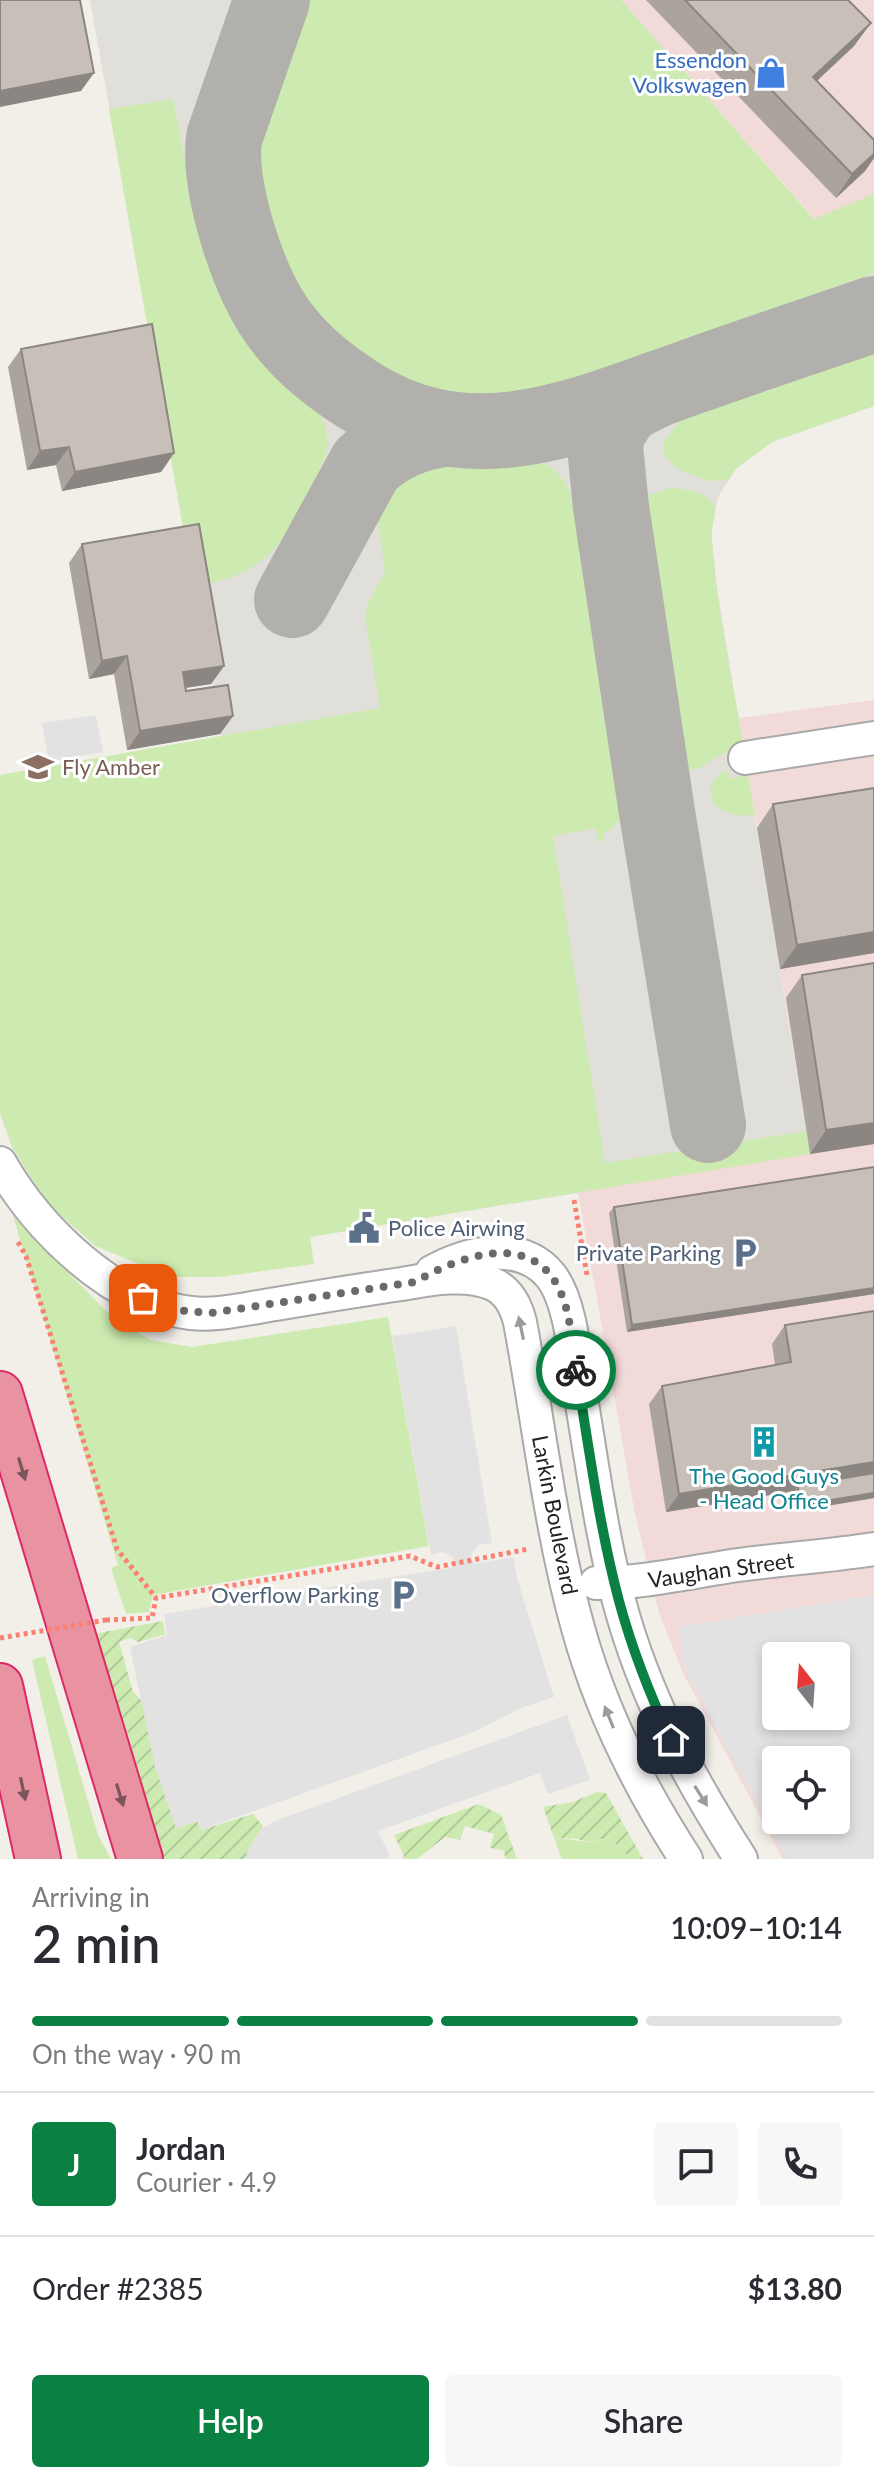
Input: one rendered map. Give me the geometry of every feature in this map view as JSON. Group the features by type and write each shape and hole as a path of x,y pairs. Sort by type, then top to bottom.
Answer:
{"highway":[{"path":"0,1394 140,1859"},
{"path":"0,1686 38,1859"}],"street":[{"path":"745,758 874,738"},
{"path":"0,1163 42,1223 86,1263 128,1291 176,1310 191,1313 230,1311 415,1282"},
{"name":"Larkin Boulevard","path":"415,1282 463,1259 494,1253 525,1256 555,1282 564,1304 615,1583 634,1649 655,1705 694,1784 741,1859"},
{"name":"Larkin Boulevard","path":"415,1282 458,1278 483,1281 505,1292 515,1307 566,1583 594,1678 616,1734 659,1818 686,1859"},
{"name":"Vaughan Street","path":"566,1583 615,1583 874,1549"}],"path":[{"path":"574,1200 589,1288"},
{"path":"0,1638 106,1620 152,1618 156,1598 117,1549 26,1256 15,1236"},
{"path":"156,1598 410,1556 437,1567 528,1549"}],"shaded area":[{"path":"90,0 621,0 814,219 874,194 874,406 772,442 736,469 718,497 711,532 714,569 810,1154 310,1237"},
{"path":"621,0 874,0 874,194 815,219"},
{"path":"874,700 874,1859 783,1859 770,1834 850,1834 850,1746 762,1746 762,1820 683,1673 659,1613 635,1514 578,1192 810,1153 739,718"},
{"path":"96,715 103,752 49,762 42,723"},
{"name":"Overflow Parking","path":"456,1326 492,1543 479,1545 471,1554 473,1564 513,1557 554,1697 521,1708 474,1732 201,1830 197,1821 176,1828 155,1767 130,1647 167,1635 164,1614 455,1567 453,1557 443,1552 431,1555 392,1336"},
{"path":"874,1595 874,1859 787,1859 774,1834 850,1834 850,1746 762,1746 762,1813 685,1670 679,1627"},
{"path":"567,1715 590,1780 548,1794 540,1773 378,1831 389,1854 388,1859 245,1859 260,1830 275,1821"}],"green space":[{"path":"308,0 621,0 814,219 874,194 874,273 560,383 528,390 486,396 457,395 420,388 388,375 342,346 303,308 281,267 260,199 257,160"},
{"path":"173,99 201,229 223,294 255,349 316,407 327,436 326,455 283,538 252,567 205,584 185,539 109,109"},
{"path":"874,337 874,406 772,442 724,480 708,481 676,468 666,457 664,441 680,421 714,393"},
{"path":"521,455 542,462 557,473 569,489 577,509 623,802 620,817 603,834 604,841 599,842 595,828 553,836 605,1163 806,1131 810,1154 310,1237 314,1264 220,1277 171,1277 95,1246 47,1203 12,1147 0,1114 0,775 380,708 365,617 368,603 385,572 376,505 410,478 445,462"},
{"path":"670,488 702,494 713,504 716,583 743,742 693,771 683,767 643,503 647,496"},
{"path":"728,770 729,779 748,775 755,815 733,814 714,805 712,784 717,776"},
{"path":"13,1216 105,1310 119,1322 151,1340 192,1347 388,1317 429,1546 153,1595 149,1612 126,1614 111,1568 118,1565"},
{"path":"163,1621 165,1634 138,1642 130,1638 119,1642 133,1692 142,1701 156,1767 177,1828 197,1821 201,1830 253,1814 263,1826 245,1859 164,1859 128,1734 93,1634"},
{"path":"45,1656 98,1835 111,1859 78,1859 32,1660"},
{"path":"597,1792 606,1793 643,1859 629,1859 622,1847 611,1841 554,1838 543,1807 573,1802"},
{"path":"479,1804 501,1815 517,1859 506,1859 503,1850 490,1848 494,1834 465,1826 460,1840 445,1837 417,1859 403,1859 394,1835"},
{"path":"554,1838 588,1842 609,1840 621,1847 629,1859 562,1859"}],"building":[{"path":"0,0 80,0 94,73 0,91"},
{"path":"685,0 848,0 871,23 813,77 874,140 874,154 852,174"},
{"path":"152,324 174,453 75,472 69,447 40,451 21,349"},
{"path":"199,524 224,666 183,672 186,691 228,685 233,716 140,731 127,656 102,661 82,544"},
{"path":"874,788 874,932 797,945 773,804"},
{"path":"874,963 874,1123 826,1130 802,975"},
{"name":"Private Parking","path":"874,1167 874,1288 632,1325 614,1207"},
{"name":"The Good Guys - Head Office","path":"874,1311 874,1462 679,1494 662,1386 791,1362 785,1325"},
{"path":"874,1473 874,1493 800,1505 798,1486"}],"taxiway":[{"path":"272,0 224,138 226,182 237,233 266,303 294,343 357,394 399,416 441,428 482,431 524,428 607,407 874,314"},
{"path":"657,389 621,410 608,430 605,447 611,507 656,806 708,1125"},
{"path":"292,600 366,465 402,441 443,429"}],"way so far":[{"path":"143,1298 191,1313 230,1311 415,1282 463,1259 509,1253 525,1256 541,1267 560,1291 576,1370"}],"place":[{"name":"Essendon Volkswagen","path":"771,73"},
{"name":"Fly Amber","path":"38,767"},
{"name":"Police Airwing","path":"364,1228"},
{"name":"Private Parking","path":"745,1253"},
{"name":"The Good Guys - Head Office","path":"764,1442"},
{"name":"Overflow Parking","path":"403,1595"}],"route":[{"path":"576,1370 619,1602 637,1659 671,1740"}]}
